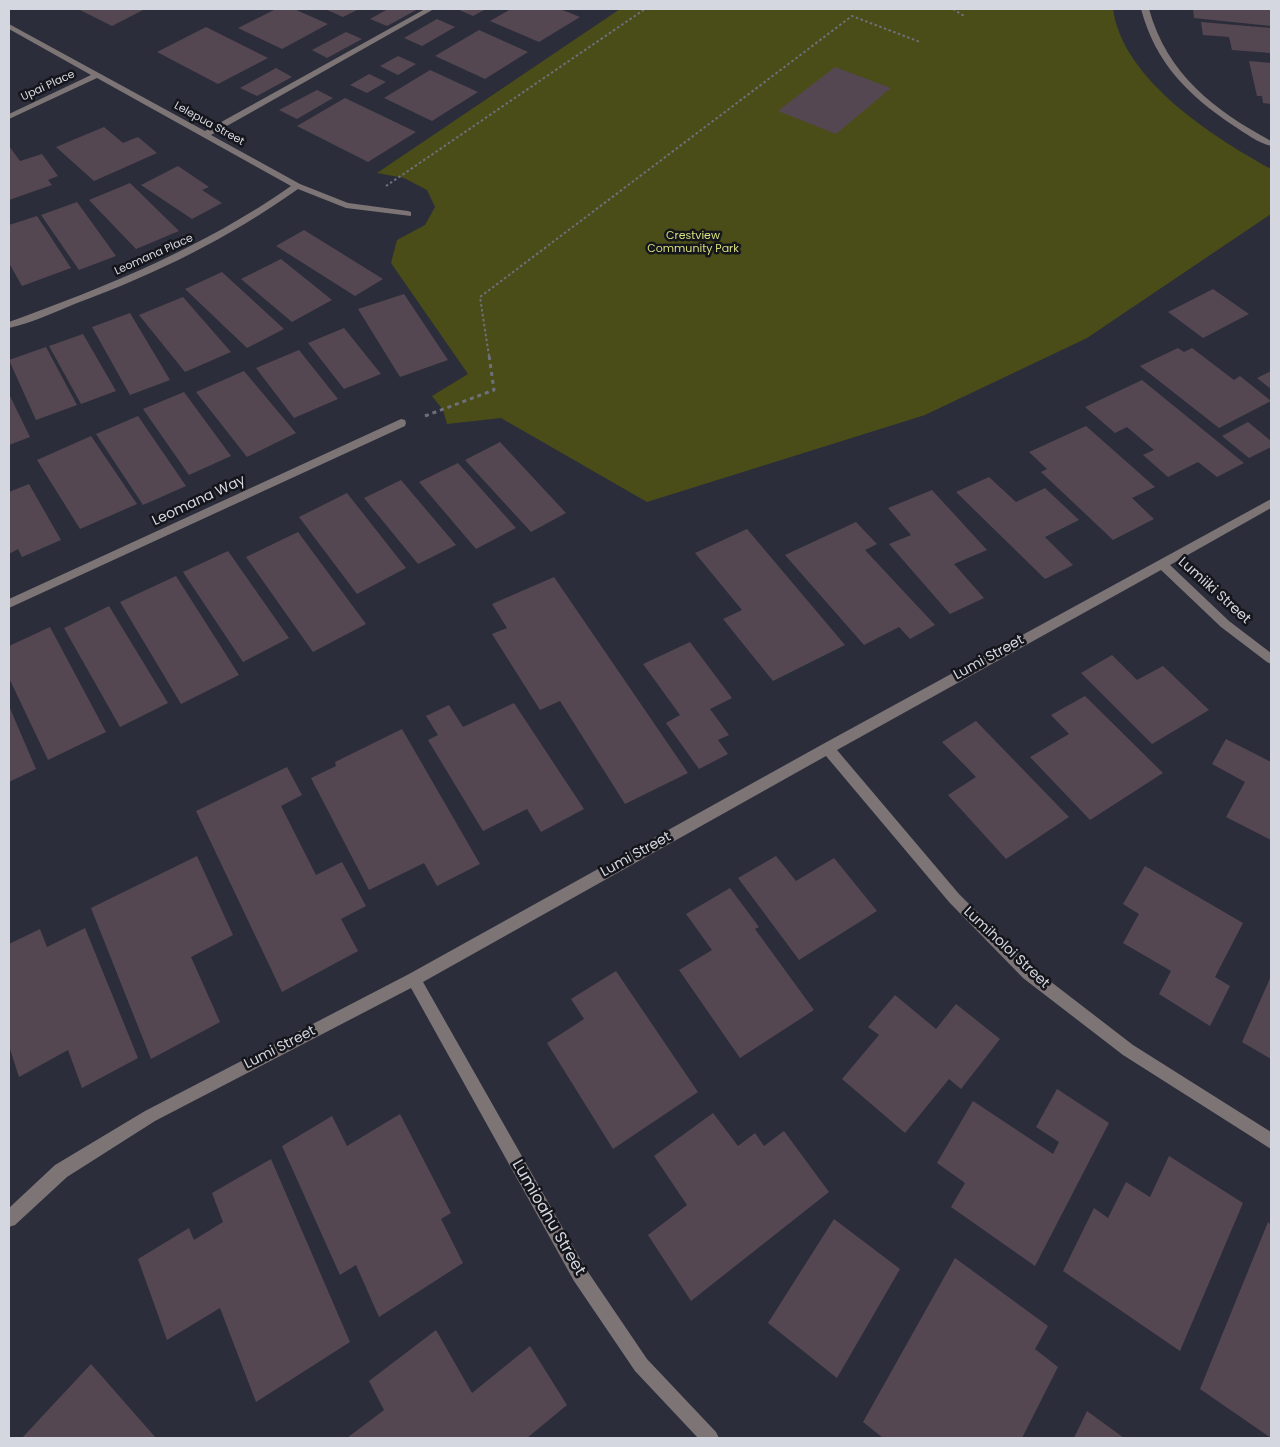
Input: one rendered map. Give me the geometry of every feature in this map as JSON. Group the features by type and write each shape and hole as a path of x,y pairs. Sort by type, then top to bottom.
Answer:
{"street":[{"path":"205,135 430,9"},
{"path":"1145,9 1152,34 1168,63 1192,88 1227,117 1271,144"},
{"name":"Lelepua Street","path":"9,26 297,186 346,205 408,214"},
{"name":"Upai Place","path":"9,117 97,75"},
{"name":"Leomana Place","path":"9,324 86,297 191,252 270,207 297,186"},
{"name":"Leomana Way","path":"9,604 401,423"},
{"name":"Lumi Street","path":"9,1219 61,1171 150,1116 414,978 1271,503"},
{"name":"Lumiiki Street","path":"1161,563 1226,624 1271,659"},
{"name":"Lumiholoi Street","path":"827,748 954,898 1028,973 1128,1050 1271,1141"},
{"name":"Lumioahu Street","path":"414,978 580,1275 642,1365 710,1438"}],"path":[{"path":"346,205 398,179 646,9"},
{"path":"953,9 964,16"},
{"path":"401,423 447,409 494,390 480,297 852,16 920,42"}],"green space":[{"name":"Crestview Community Park","path":"620,9 1113,9 1120,35 1134,59 1152,82 1174,104 1198,123 1271,169 1271,214 1087,338 925,415 647,502 501,418 447,424 443,410 432,396 468,374 391,263 397,240 425,225 435,207 427,190 404,178 377,173"}],"building":[{"path":"78,9 145,9 112,26"},
{"path":"276,9 294,9 328,24 282,49 238,28"},
{"path":"325,9 359,9 343,17"},
{"path":"388,9 418,9 387,26 370,19"},
{"path":"457,9 486,9 473,16"},
{"path":"511,9 560,9 580,17 539,42 490,21"},
{"path":"1193,9 1271,9 1271,26 1194,18"},
{"path":"437,19 455,27 422,46 404,38"},
{"path":"1201,22 1271,28 1271,53 1232,50 1229,37 1203,35"},
{"path":"206,27 268,58 218,84 157,52"},
{"path":"479,30 528,52 485,79 435,56"},
{"path":"346,32 362,39 327,58 312,50"},
{"path":"398,56 416,64 398,75 380,66"},
{"path":"1249,61 1271,63 1271,104 1263,103 1262,96 1257,96"},
{"path":"835,67 891,88 836,134 778,111"},
{"path":"276,68 292,77 257,96 240,88"},
{"path":"430,70 478,92 432,121 384,98"},
{"path":"369,74 386,82 367,93 350,85"},
{"path":"317,90 333,98 297,119 279,110"},
{"path":"345,98 416,132 368,162 297,126"},
{"path":"104,127 123,143 138,137 157,153 94,181 56,147"},
{"path":"9,146 20,161 42,154 58,176 48,180 52,185 9,200"},
{"path":"178,166 209,187 202,190 222,203 192,219 141,185"},
{"path":"130,183 179,231 136,249 89,200"},
{"path":"77,202 116,256 79,270 41,215"},
{"path":"37,216 71,268 22,286 9,263 9,225"},
{"path":"304,230 383,279 355,296 276,246"},
{"path":"281,259 332,300 292,322 241,279"},
{"path":"222,272 284,329 247,348 185,289"},
{"path":"1213,289 1249,314 1203,338 1168,312"},
{"path":"404,294 448,360 400,377 358,309"},
{"path":"183,297 231,352 185,372 139,315"},
{"path":"130,313 170,380 130,395 92,327"},
{"path":"344,328 381,374 344,389 308,343"},
{"path":"83,334 116,391 81,404 49,346"},
{"path":"46,347 77,405 36,420 9,360"},
{"path":"1178,348 1184,352 1192,348 1234,380 1240,376 1271,401 1219,428 1140,366"},
{"path":"299,350 338,399 294,418 256,368"},
{"path":"244,371 296,433 247,457 196,392"},
{"path":"1271,371 1271,389 1257,378"},
{"path":"1142,380 1244,463 1217,477 1198,462 1168,477 1143,455 1154,450 1127,427 1115,433 1085,407"},
{"path":"184,392 231,456 189,475 143,409"},
{"path":"9,394 30,437 9,445"},
{"path":"138,416 186,486 143,505 96,434"},
{"path":"1248,422 1271,441 1271,447 1249,458 1222,436"},
{"path":"1086,426 1155,487 1132,498 1154,519 1113,540 1041,472 1047,469 1029,452"},
{"path":"91,436 137,504 80,529 37,460"},
{"path":"500,442 566,513 531,532 465,460"},
{"path":"458,463 516,528 476,549 419,482"},
{"path":"989,477 1016,502 1045,488 1079,520 1045,537 1073,565 1045,579 956,492"},
{"path":"401,480 456,545 418,564 364,498"},
{"path":"29,484 61,540 22,557 18,549 9,554 9,492"},
{"path":"932,490 987,550 954,564 984,598 950,614 889,544 911,535 888,508"},
{"path":"347,493 406,568 357,594 299,517"},
{"path":"856,522 877,544 865,550 935,625 910,639 899,627 864,645 785,555"},
{"path":"747,529 845,645 773,681 723,619 742,610 695,553"},
{"path":"298,532 366,624 313,652 246,557"},
{"path":"228,551 289,638 243,662 183,572"},
{"path":"176,576 239,675 181,704 120,602"},
{"path":"554,577 688,773 625,804 560,701 540,710 492,634 507,628 492,604"},
{"path":"109,606 168,703 120,727 64,628"},
{"path":"50,627 106,732 48,760 9,678 9,646"},
{"path":"690,642 732,698 710,709 729,735 718,740 728,754 699,769 666,723 680,715 643,664"},
{"path":"1112,655 1137,680 1163,666 1209,710 1152,744 1081,673"},
{"path":"1085,696 1163,773 1090,820 1030,757 1069,734 1051,715"},
{"path":"514,703 584,809 541,832 527,809 483,831 428,740 438,735 426,716 449,705 463,727"},
{"path":"9,706 36,769 9,782"},
{"path":"976,721 1069,817 1006,859 948,795 976,777 942,742"},
{"path":"402,729 480,864 437,886 424,863 369,890 311,778 336,766 335,762"},
{"path":"1226,739 1271,762 1271,840 1226,817 1245,782 1212,764"},
{"path":"287,767 302,795 281,806 316,875 342,862 366,906 341,919 358,951 282,992 196,811"},
{"path":"197,856 233,935 191,957 220,1022 151,1059 91,908"},
{"path":"776,856 796,881 834,858 877,911 799,960 738,878"},
{"path":"1145,866 1243,923 1215,977 1230,986 1210,1026 1159,994 1171,971 1123,943 1139,914 1123,904"},
{"path":"730,888 759,927 755,929 814,1010 740,1058 679,970 712,950 686,914"},
{"path":"85,928 138,1058 82,1088 68,1050 19,1077 9,1046 9,944 40,929 47,947"},
{"path":"616,971 698,1092 613,1149 547,1043 584,1019 571,999"},
{"path":"1271,976 1271,1059 1242,1042"},
{"path":"895,995 936,1029 956,1004 1000,1039 961,1089 949,1079 905,1133 842,1079 879,1035 868,1027"},
{"path":"1057,1089 1109,1123 1035,1266 951,1207 965,1183 937,1163 973,1101 1053,1154 1059,1142 1036,1127"},
{"path":"713,1113 738,1146 755,1133 764,1146 784,1131 829,1192 691,1301 648,1235 687,1205 654,1156"},
{"path":"400,1114 451,1213 441,1219 463,1263 379,1317 356,1265 340,1275 282,1146 332,1116 347,1146"},
{"path":"1169,1156 1243,1203 1180,1351 1063,1271 1094,1208 1108,1218 1126,1182 1150,1197"},
{"path":"271,1159 350,1342 256,1402 220,1308 167,1340 138,1259 189,1228 194,1240 223,1222 212,1193"},
{"path":"834,1219 900,1269 837,1378 768,1323"},
{"path":"1268,1222 1271,1225 1271,1438 1200,1389"},
{"path":"955,1258 1048,1326 1035,1349 1058,1367 1022,1438 883,1438 863,1422"},
{"path":"436,1330 472,1393 530,1346 567,1405 527,1438 347,1438 384,1410 369,1381"},
{"path":"91,1364 156,1438 22,1438"},
{"path":"1087,1411 1124,1438 1074,1438"}]}
